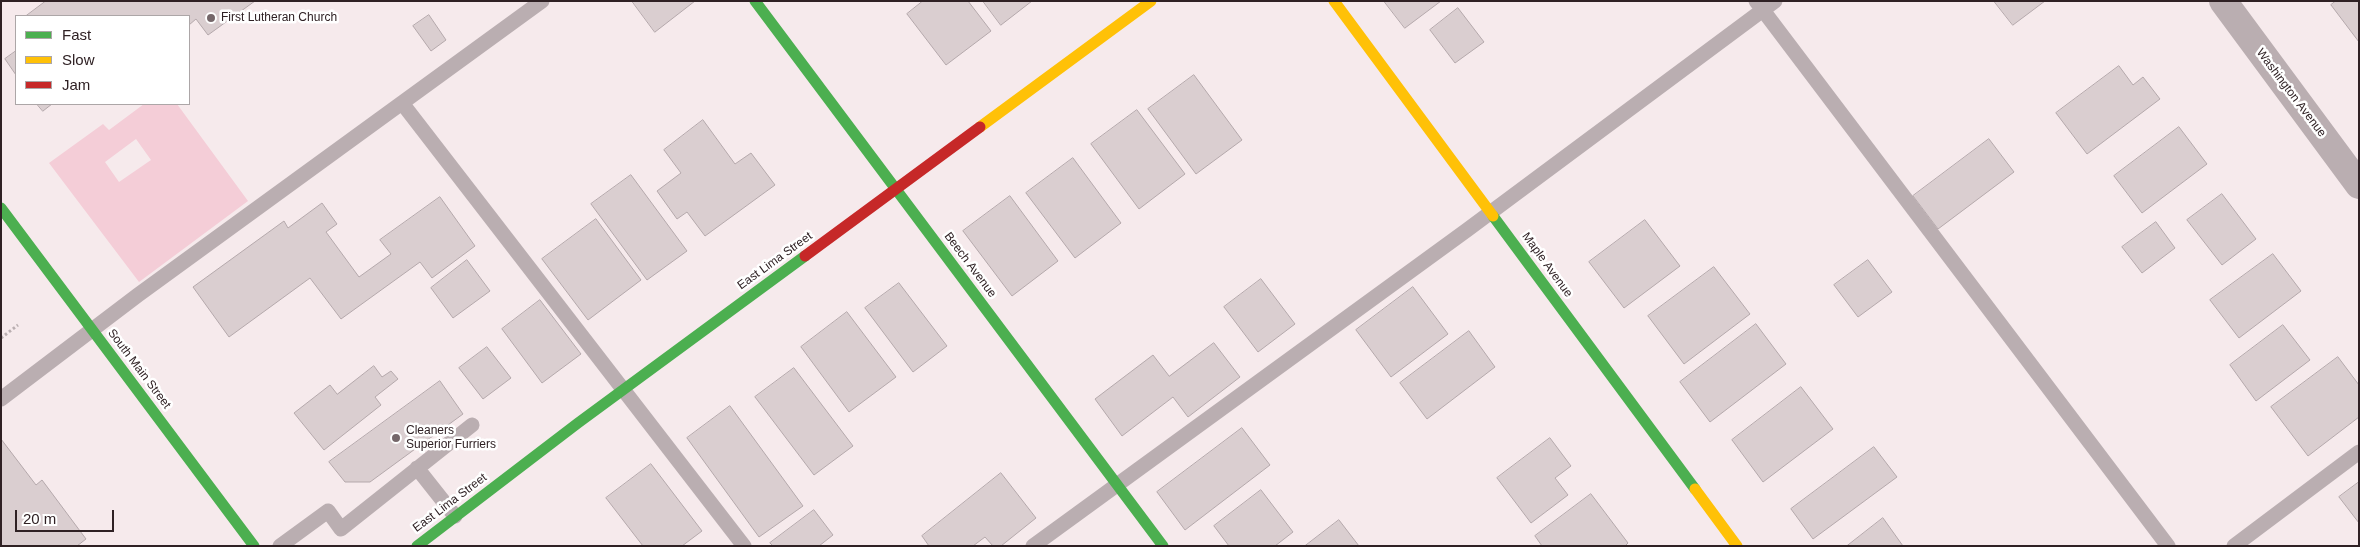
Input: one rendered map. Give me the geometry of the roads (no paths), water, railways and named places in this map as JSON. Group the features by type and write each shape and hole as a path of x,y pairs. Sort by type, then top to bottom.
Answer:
{"street":[{"name":"Beech Avenue","path":"755,1 1163,546"},
{"name":"East Lima Street","path":"417,546 623,390 1151,1"},
{"name":"Maple Avenue","path":"1334,1 1737,546"},
{"name":"Washington Avenue","path":"2223,1 2359,185"},
{"name":"South Main Street","path":"2,210 254,546"}],"lane":[{"path":"1,400 92,329 542,1"},
{"path":"1033,546 1490,212 1765,4 2168,546"},
{"path":"402,103 744,546"},
{"path":"280,546 328,511 341,529 472,425"},
{"path":"2234,546 2359,452"},
{"path":"417,468 455,516"}],"place":[{"name":"First Lutheran Church","path":"211,18"},
{"name":"Cleaners Superior Furriers","path":"396,438"}]}
